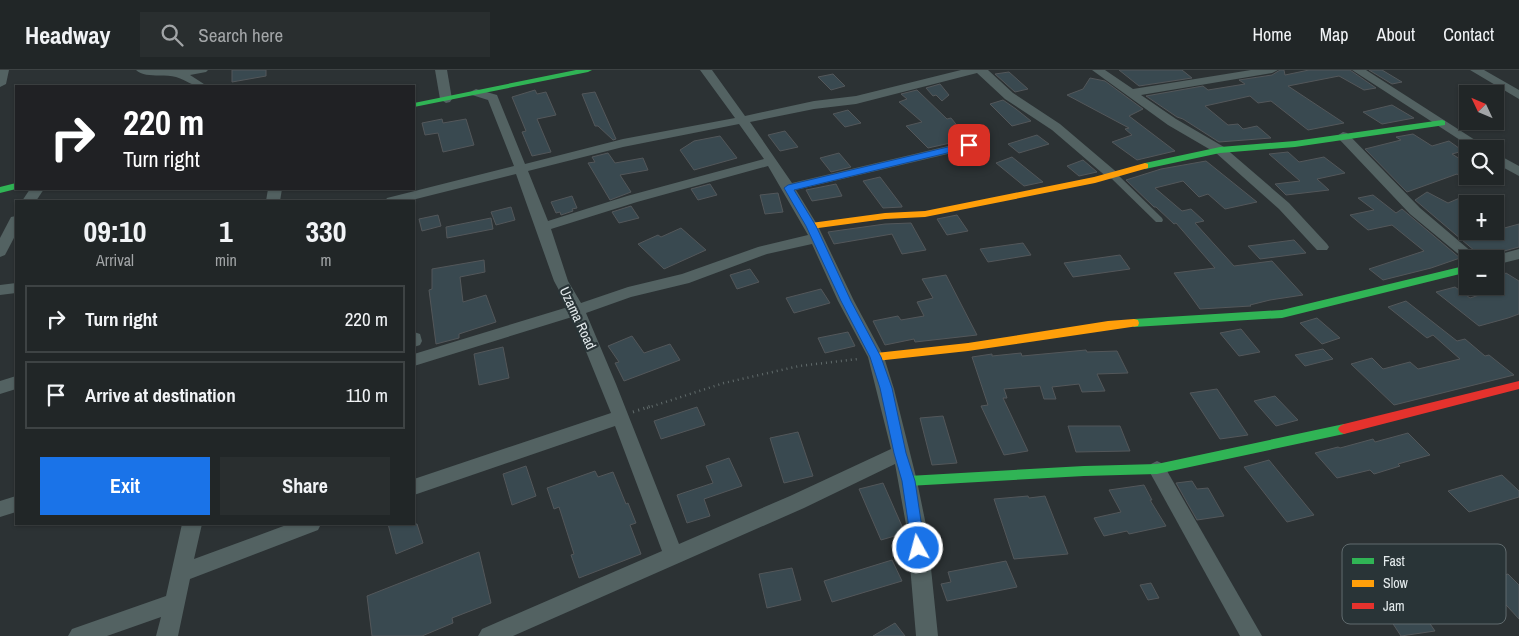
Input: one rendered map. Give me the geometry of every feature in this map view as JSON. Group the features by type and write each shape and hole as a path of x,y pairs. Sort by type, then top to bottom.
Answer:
{"street":[{"path":"0,84 4,70"},
{"path":"142,70 179,74 202,70"},
{"path":"441,70 446,99"},
{"path":"415,105 588,70"},
{"path":"706,70 772,161 788,188 814,232 846,301 876,357 886,388 908,481 917,530 927,636"},
{"path":"396,200 622,143 814,105 856,100 975,70"},
{"path":"981,70 1010,96 1056,126 1114,175"},
{"path":"1098,70 1132,92 1172,122 1220,150 1284,206 1322,247"},
{"path":"1132,92 1272,70"},
{"path":"1358,70 1469,140"},
{"path":"1476,70 1519,94"},
{"path":"179,74 199,85"},
{"name":"Uzama Road","path":"476,93 493,98 543,227 561,281 577,310 673,554"},
{"path":"415,360 577,310 628,292 712,270 814,232 885,216 925,214 1114,175 1158,162 1220,150 1295,144 1442,123"},
{"path":"1343,136 1415,211 1462,250"},
{"path":"788,188 969,145"},
{"path":"543,227 772,161"},
{"path":"1504,162 1519,172"},
{"path":"0,190 15,186"},
{"path":"0,252 15,222"},
{"path":"1504,258 1519,254"},
{"path":"876,357 968,347 1108,325 1282,314 1459,270"},
{"path":"0,290 15,288"},
{"path":"0,388 15,382"},
{"path":"908,481 1084,471 1157,469 1327,433 1519,385"},
{"path":"415,487 620,418"},
{"path":"490,636 673,554 797,502 900,453"},
{"path":"1157,469 1251,636"},
{"path":"0,509 15,504"},
{"path":"167,636 192,525"},
{"path":"181,572 308,525"},
{"path":"79,636 175,602"}],"lane":[{"path":"1114,175 1159,220"}],"path":[{"path":"620,418 634,411 724,383 799,366 876,357"}],"building":[{"path":"232,70 266,70 266,76 232,82"},
{"path":"1119,70 1182,70 1192,78 1139,86"},
{"path":"1280,70 1284,70 1285,75 1309,70 1350,70 1376,88 1364,90 1339,76 1288,86 1344,123 1308,130 1271,101 1258,103 1250,96 1205,106 1228,125 1238,124 1243,129 1257,126 1271,138 1219,142 1146,96 1203,86 1208,90 1245,84 1239,80 1272,75"},
{"path":"1369,70 1382,70 1402,82 1392,84"},
{"path":"1009,72 1028,89 1015,92 995,74"},
{"path":"833,74 845,86 831,90 818,77"},
{"path":"1090,78 1105,81 1143,109 1129,116 1175,151 1137,160 1112,142 1132,135 1125,129 1129,128 1067,95 1083,89"},
{"path":"940,84 949,95 942,101 936,95 933,96 926,88"},
{"path":"535,90 537,94 546,92 556,115 537,119 551,152 532,156 522,132 526,131 512,97"},
{"path":"917,90 947,119 951,118 968,139 928,148 906,126 922,122 899,102 907,99 901,94"},
{"path":"595,92 616,139 613,140 598,126 595,126 582,94"},
{"path":"1003,100 1031,121 1012,126 990,104"},
{"path":"1392,105 1414,118 1382,124 1363,112"},
{"path":"848,110 861,123 845,127 833,114"},
{"path":"442,119 443,123 466,119 474,145 443,152 438,133 425,135 422,123"},
{"path":"785,131 798,147 780,151 768,135"},
{"path":"1413,134 1432,146 1449,141 1459,148 1459,152 1452,154 1459,158 1459,175 1457,174 1407,192 1365,149 1401,140 1396,137"},
{"path":"1037,135 1049,144 1019,153 1008,144"},
{"path":"720,136 737,158 694,170 680,150 694,141"},
{"path":"1288,152 1299,162 1324,157 1345,173 1317,179 1329,190 1286,195 1275,184 1300,181 1269,154"},
{"path":"608,153 615,163 643,158 648,170 620,175 631,192 610,200 588,163 595,162 592,157"},
{"path":"839,153 851,167 831,172 820,158"},
{"path":"1012,157 1043,182 1024,186 996,163"},
{"path":"1083,160 1097,172 1079,176 1067,166"},
{"path":"1206,161 1257,202 1225,209 1208,194 1199,197 1183,181 1155,188 1182,211 1191,209 1204,221 1195,223 1234,266 1272,261 1303,295 1270,300 1251,306 1200,309 1174,273 1215,268 1176,223 1174,224 1154,207 1126,180 1161,169"},
{"path":"880,177 902,207 883,208 863,181"},
{"path":"710,184 717,195 698,200 691,189"},
{"path":"836,184 842,196 812,201 806,190"},
{"path":"1427,192 1448,203 1459,198 1459,237 1415,200"},
{"path":"778,193 783,212 765,214 760,195"},
{"path":"1373,195 1396,213 1402,209 1459,258 1431,268 1383,280 1369,269 1424,251 1392,225 1368,230 1350,215 1374,210 1358,198"},
{"path":"572,196 577,208 561,215 560,212 556,213 551,202"},
{"path":"631,206 639,218 619,223 612,212"},
{"path":"511,207 515,220 496,225 491,212"},
{"path":"438,215 441,226 422,231 419,219"},
{"path":"957,215 968,231 947,235 937,219"},
{"path":"491,218 493,229 447,238 446,227"},
{"path":"911,223 926,250 902,254 892,234 834,244 828,232 885,224"},
{"path":"1519,224 1519,247 1504,251 1474,250 1462,240 1504,240 1504,228"},
{"path":"681,228 706,250 664,269 638,244 658,235 661,237"},
{"path":"1294,240 1306,253 1260,259 1248,246"},
{"path":"1023,243 1031,255 988,262 980,249"},
{"path":"1120,255 1130,269 1073,277 1064,263"},
{"path":"484,260 485,272 460,277 463,302 486,295 496,322 459,334 459,338 436,344 429,290 432,289 432,269"},
{"path":"750,269 759,282 737,289 730,275"},
{"path":"1506,273 1519,281 1519,314 1479,326 1436,292 1455,287 1459,290 1459,295 1466,295 1470,298 1479,295 1504,295 1504,274"},
{"path":"946,275 977,335 915,342 914,339 885,345 873,321 898,316 901,320 924,316 917,302 933,298 922,279"},
{"path":"821,289 830,303 794,313 786,298"},
{"path":"1406,301 1457,341 1465,339 1485,356 1489,355 1514,375 1394,405 1351,364 1372,358 1383,369 1410,362 1418,369 1460,359 1433,335 1427,338 1388,307"},
{"path":"1317,318 1340,338 1322,344 1300,323"},
{"path":"1241,329 1260,352 1239,356 1220,333"},
{"path":"848,332 855,346 825,353 818,338"},
{"path":"632,336 644,353 670,344 680,360 624,381 615,363 619,362 608,346"},
{"path":"503,347 509,378 479,385 474,354"},
{"path":"1323,349 1333,359 1305,366 1295,355"},
{"path":"1086,350 1087,352 1117,351 1128,373 1097,374 1105,391 1082,392 1079,384 1052,387 1056,399 1044,399 1040,386 1004,389 1007,398 1003,398 1028,451 1004,455 981,406 988,405 972,357 1021,353 1022,356"},
{"path":"1217,389 1248,435 1220,439 1190,393"},
{"path":"1275,396 1298,420 1276,426 1254,401"},
{"path":"697,407 705,425 661,439 654,421"},
{"path":"943,416 957,463 932,465 920,418"},
{"path":"1068,426 1120,426 1130,451 1076,452"},
{"path":"798,432 813,476 784,483 770,438"},
{"path":"1408,433 1430,455 1398,464 1400,466 1374,474 1370,470 1337,478 1315,453 1373,439 1375,442"},
{"path":"729,458 742,486 704,499 710,516 687,523 677,495 713,483 706,466"},
{"path":"1269,460 1314,515 1287,522 1244,467"},
{"path":"526,466 536,496 512,505 503,474"},
{"path":"595,471 598,477 613,472 636,523 630,525 641,554 579,578 571,555 574,554 559,507 554,509 547,488"},
{"path":"1502,475 1519,491 1519,497 1469,512 1448,491"},
{"path":"1192,481 1197,489 1208,488 1224,516 1197,520 1176,483"},
{"path":"883,483 905,533 881,540 859,489"},
{"path":"1144,485 1152,500 1150,500 1166,526 1129,534 1127,531 1104,536 1094,518 1121,512 1109,490"},
{"path":"1028,496 1029,498 1045,496 1068,554 1014,559 994,499"},
{"path":"417,524 423,543 396,554 388,525"},
{"path":"479,552 491,603 452,618 453,623 422,636 372,636 367,596"},
{"path":"892,560 902,581 832,602 824,581"},
{"path":"1006,561 1017,587 947,601 941,584 951,582 948,572"},
{"path":"792,568 801,600 767,608 759,574"},
{"path":"1508,574 1519,585 1519,619 1506,605 1506,575"},
{"path":"1151,583 1159,598 1148,600 1140,585"},
{"path":"895,623 905,636 873,636"},
{"path":"1393,624 1430,624 1435,631 1401,636"}],"traffic: fast":[{"path":"415,105 588,70"},
{"path":"1145,166 1220,150 1295,144 1442,123"},
{"path":"0,190 15,186"},
{"path":"1134,323 1282,314 1459,270"},
{"path":"908,481 1084,471 1157,469 1344,429"}],"traffic: slow":[{"path":"811,226 885,216 925,214 1095,180 1145,166"},
{"path":"876,357 968,347 1108,325 1134,323"}],"traffic: jam":[{"path":"1344,429 1519,385"}],"route":[{"path":"918,548 917,530 908,481 886,388 876,357 846,301 811,226 788,188 969,145"}]}
